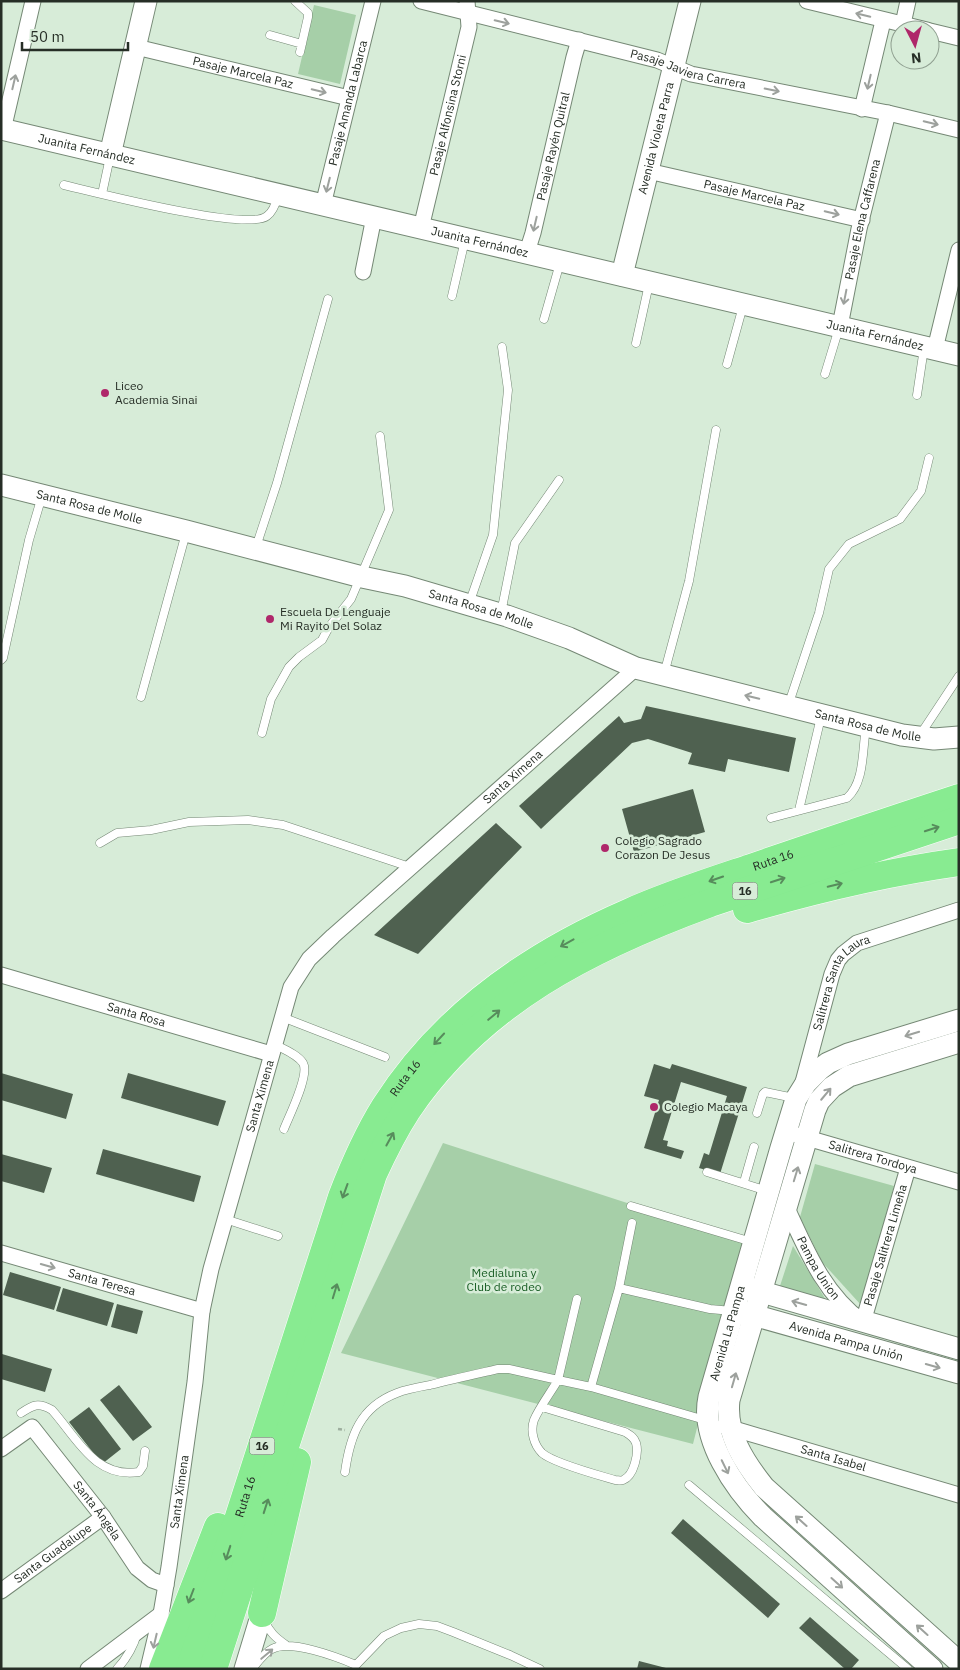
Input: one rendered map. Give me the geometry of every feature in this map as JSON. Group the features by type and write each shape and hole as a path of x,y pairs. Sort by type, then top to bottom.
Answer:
{"highway":[{"path":"796,852 959,778"},
{"name":"Ruta 16","path":"190,1669 352,1171 363,1146 385,1107 418,1062 463,1015 516,973 544,955 600,925 683,891 959,798"},
{"name":"Ruta 16","path":"213,1669 321,1338 363,1200 377,1165 399,1123 419,1094 454,1052 494,1015 540,981 604,946 673,916 959,820"},
{"path":"540,981 671,933 802,893 959,862"},
{"path":"163,1669 334,1224"},
{"path":"262,1614 293,1480 321,1338"}],"street":[{"path":"2,129 33,1"},
{"path":"110,155 146,1"},
{"name":"Pasaje Amanda Labarca","path":"324,205 373,1"},
{"name":"Pasaje Javiera Carrera","path":"421,1 468,8 657,60 690,74 888,113 959,130"},
{"name":"Avenida Violeta Parra","path":"622,275 690,1"},
{"path":"807,1 890,21"},
{"path":"904,20 908,1"},
{"name":"Pasaje Alfonsina Storni","path":"421,228 468,27 468,8"},
{"path":"862,108 883,20"},
{"path":"940,33 959,38"},
{"name":"Pasaje Rayén Quitral","path":"526,252 533,232 579,40"},
{"name":"Pasaje Marcela Paz","path":"136,48 350,98"},
{"name":"Pasaje Elena Caffarena","path":"840,326 862,220 888,113"},
{"name":"Juanita Fernández","path":"2,129 959,354"},
{"name":"Pasaje Marcela Paz","path":"648,171 862,220"},
{"path":"363,272 374,217"},
{"path":"930,348 959,250"},
{"name":"Santa Rosa de Molle","path":"1,485 362,577 405,586 501,614 569,638 636,668 918,738 959,737"},
{"name":"Santa Ximena","path":"148,1669 161,1614 177,1516 195,1382 202,1311 211,1269 291,987 309,959 410,867 636,668"},
{"name":"Salitrera Santa Laura","path":"798,1095 832,974 843,954 864,939 959,910"},
{"name":"Santa Rosa","path":"1,975 272,1049"},
{"name":"Avenida La Pampa","path":"751,1289 754,1242 768,1191 798,1095 812,1076 828,1063 838,1058 959,1020"},
{"name":"Avenida La Pampa","path":"932,1669 752,1506 728,1473 716,1448 708,1421 707,1410 709,1397 786,1206 819,1101 832,1087 849,1076 959,1042"},
{"name":"Salitrera Tordoya","path":"786,1132 959,1182"},
{"name":"Pasaje Salitrera Limeña","path":"863,1322 908,1168"},
{"name":"Pampa Union","path":"786,1206 822,1278 840,1302 863,1322"},
{"name":"Santa Teresa","path":"1,1253 202,1311"},
{"name":"Avenida Pampa Unión","path":"751,1289 863,1322 958,1347"},
{"name":"Avenida La Pampa","path":"744,1313 728,1416 730,1428 744,1458 764,1487 959,1662"},
{"name":"Avenida Pampa Unión","path":"744,1313 959,1373"},
{"name":"Santa Isabel","path":"708,1421 959,1495"},
{"name":"Santa Ángela","path":"1,1449 32,1426 103,1517 137,1568 152,1580 166,1585"},
{"name":"Santa Guadalupe","path":"1,1591 103,1517"},
{"path":"88,1669 161,1614"},
{"path":"245,1669 262,1614"}],"lane":[{"path":"295,1 308,13 300,52"},
{"path":"270,36 302,44"},
{"path":"102,194 110,155"},
{"path":"64,185 217,218 255,221 267,217 274,209 279,194"},
{"path":"452,296 466,238"},
{"path":"544,319 561,261"},
{"path":"636,343 650,282"},
{"path":"255,549 277,483 328,299"},
{"path":"727,364 744,304"},
{"path":"825,374 840,326"},
{"path":"468,605 493,535 508,390 502,346"},
{"path":"917,395 930,348"},
{"path":"664,675 689,581 716,430"},
{"path":"262,733 271,699 289,668 299,657 322,640 329,627 351,599 389,510 380,436"},
{"path":"788,706 819,613 829,569 850,544 900,519 921,491 929,458"},
{"path":"501,614 515,543 559,480"},
{"path":"1,660 3,658 28,540 42,494"},
{"path":"141,696 186,531"},
{"path":"918,738 959,676"},
{"path":"799,810 822,715"},
{"path":"771,818 847,798 854,792 860,776 867,726"},
{"path":"100,844 117,833 151,830 189,822 248,820 283,825 410,867"},
{"path":"282,1017 384,1057"},
{"path":"272,1049 295,1055 303,1063 305,1069 304,1080 284,1129"},
{"path":"756,1113 763,1094 766,1092 798,1095"},
{"path":"744,1182 754,1147"},
{"path":"708,1172 768,1191"},
{"path":"630,1206 754,1242"},
{"path":"225,1219 278,1236"},
{"path":"591,1388 619,1288 632,1223"},
{"path":"619,1288 710,1309 744,1313"},
{"path":"542,1407 633,1436 637,1444 636,1458 631,1474 624,1480 615,1480 553,1459 542,1452 534,1441 534,1421 542,1407 558,1380 577,1299"},
{"path":"345,1472 348,1449 354,1433 363,1417 379,1402 397,1393 498,1369 509,1369 591,1388 708,1421"},
{"path":"22,1413 32,1405 44,1406 52,1410 91,1458 101,1466 110,1469 123,1472 140,1472 145,1452"},
{"path":"689,1485 908,1669"},
{"path":"262,1614 268,1629 286,1645 335,1656 356,1665 384,1636 401,1628 419,1624 437,1626 540,1669"},
{"path":"117,1669 133,1648 138,1632"},
{"path":"252,1669 271,1649 286,1645"}],"green space":[{"path":"314,5 356,15 340,84 298,74"},
{"name":"Medialuna y Club de rodeo","path":"443,1143 744,1241 693,1444 341,1353"},
{"path":"815,1164 894,1186 861,1305 822,1262 800,1217"},
{"path":"793,1246 829,1305 779,1289"}],"building":[{"path":"646,706 796,738 789,772 728,759 725,772 688,764 692,753 648,739 632,743 541,829 519,806 619,716 624,723 641,719"},
{"path":"693,789 705,832 634,852 622,809"},
{"path":"496,823 522,847 418,954 374,935"},
{"path":"654,1064 670,1069 672,1064 747,1087 720,1174 699,1168 704,1153 709,1155 727,1096 681,1082 663,1140 668,1141 667,1146 684,1151 681,1159 644,1148 659,1100 644,1096"},
{"path":"1,1073 73,1094 66,1119 1,1100"},
{"path":"128,1073 226,1101 218,1126 121,1098"},
{"path":"103,1149 201,1176 194,1202 96,1174"},
{"path":"1,1154 52,1168 44,1193 1,1181"},
{"path":"10,1272 61,1287 54,1310 3,1295"},
{"path":"63,1288 114,1303 107,1326 56,1311"},
{"path":"117,1304 143,1311 137,1334 111,1327"},
{"path":"2,1354 52,1369 45,1392 1,1379"},
{"path":"119,1385 152,1427 133,1441 100,1400"},
{"path":"89,1407 121,1449 102,1464 69,1422"},
{"path":"683,1519 780,1604 768,1618 671,1533"},
{"path":"810,1617 859,1660 851,1669 845,1669 799,1628"},
{"path":"639,1661 666,1668 666,1669 637,1669"}],"place":[{"name":"Liceo Academia Sinai","path":"105,393"},
{"name":"Escuela De Lenguaje Mi Rayito Del Solaz","path":"270,619"},
{"name":"Colegio Sagrado Corazon De Jesus","path":"605,848"},
{"name":"Colegio Macaya","path":"654,1107"}]}
